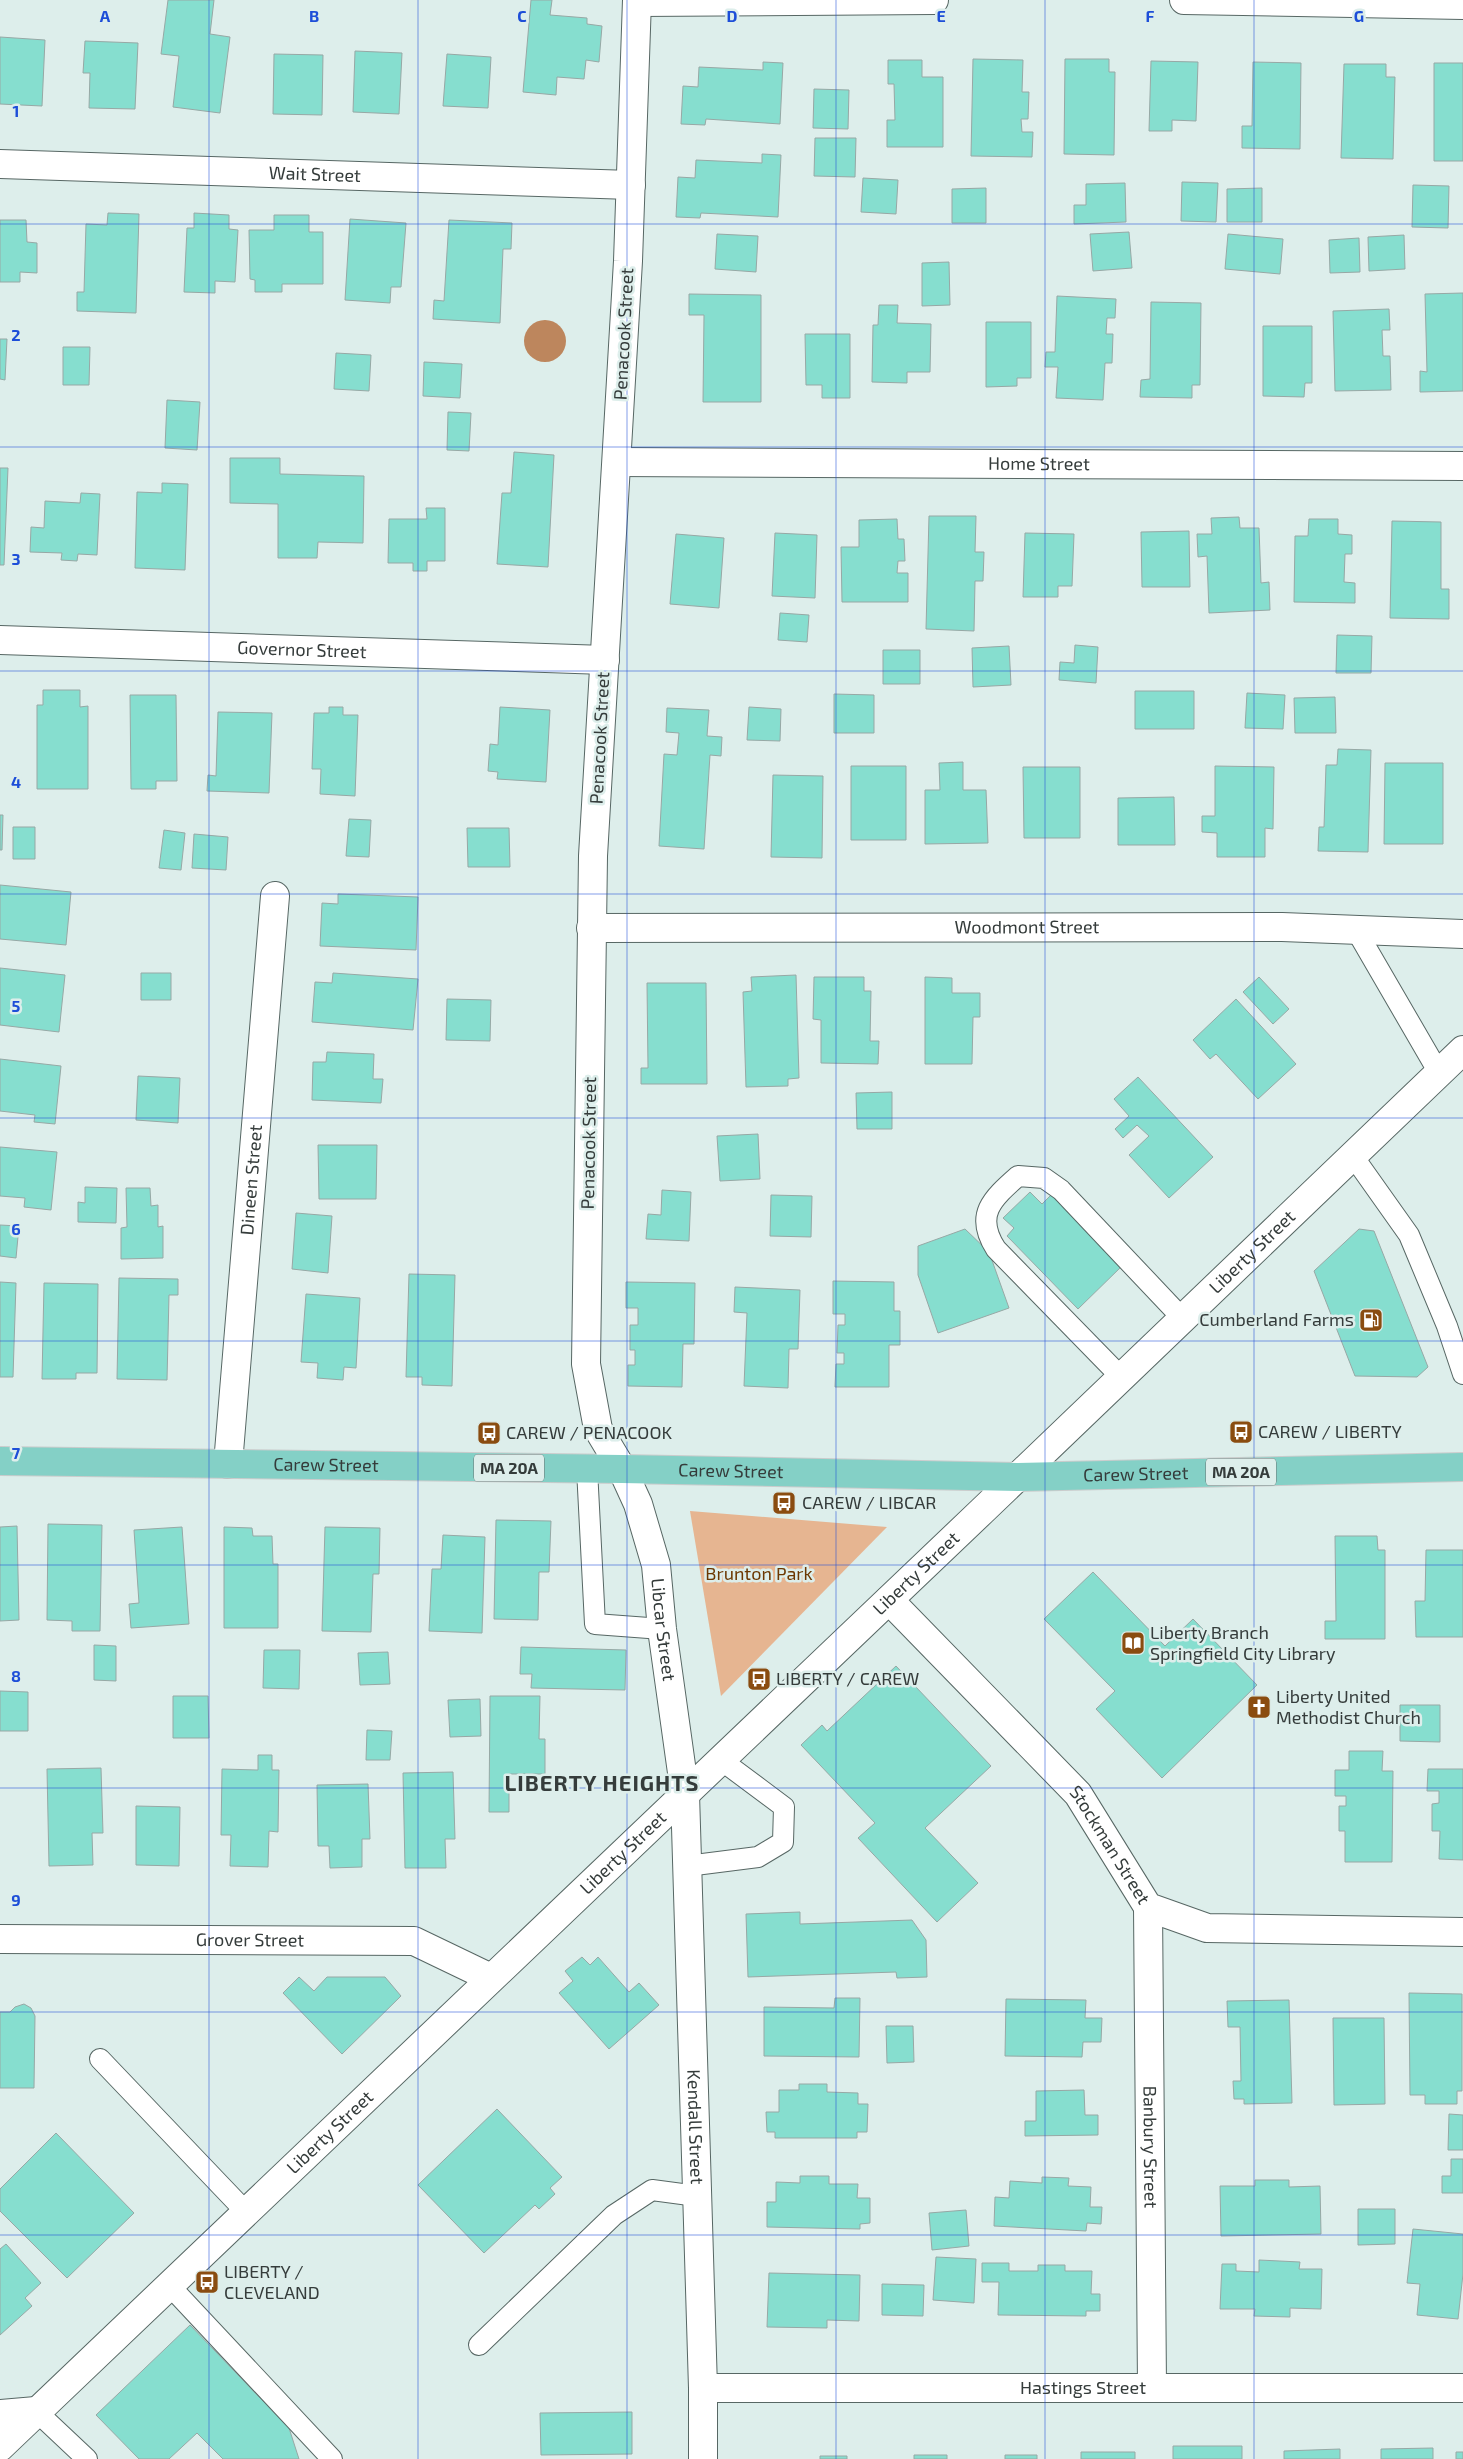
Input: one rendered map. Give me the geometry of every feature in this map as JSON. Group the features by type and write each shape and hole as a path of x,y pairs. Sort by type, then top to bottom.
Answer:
{"main road":[{"name":"Carew Street","path":"0,1461 622,1469 1018,1477 1463,1467"}],"street":[{"path":"637,1 934,0"},
{"path":"1184,0 1463,5"},
{"name":"Penacook Street","path":"622,1469 598,1429 586,1364 591,928 631,185 637,1"},
{"name":"Wait Street","path":"0,164 631,185"},
{"name":"Home Street","path":"616,462 1463,466"},
{"name":"Governor Street","path":"0,640 605,660"},
{"name":"Dineen Street","path":"228,1464 275,896"},
{"name":"Woodmont Street","path":"591,928 1282,927 1463,934"},
{"name":"Liberty Street","path":"0,2447 36,2410 1122,1378 1463,1050"},
{"name":"Libcar Street","path":"622,1469 638,1504 656,1565 662,1629 685,1794"},
{"name":"Stockman Street","path":"889,1600 1078,1794 1148,1907 1207,1928 1463,1932"},
{"name":"Kendall Street","path":"685,1794 702,2388 702,2459"},
{"name":"Banbury Street","path":"1148,1907 1152,2386"},
{"name":"Grover Street","path":"0,1938 414,1941 491,1978"},
{"name":"Hastings Street","path":"702,2388 1152,2386 1463,2388"},
{"path":"0,2414 36,2410"}],"lane":[{"path":"1356,930 1439,1073"},
{"path":"1352,1156 1409,1235 1447,1326 1463,1374"},
{"path":"1122,1378 996,1249 986,1234 986,1210 998,1193 1018,1176 1044,1178 1061,1190 1183,1319"},
{"path":"586,1469 595,1624 662,1629"},
{"path":"687,1866 758,1857 783,1842 784,1807 721,1760"},
{"path":"100,2059 246,2212"},
{"path":"478,2345 614,2216 639,2198 652,2190 697,2196"},
{"path":"169,2285 332,2459"},
{"path":"36,2410 87,2459"}],"green space":[{"name":"Brunton Park","path":"690,1511 887,1527 721,1696"}],"shaded area":[{"path":"541,320 549,320 560,326 566,341 560,356 549,362 541,362 530,356 524,345 524,337 530,326"}],"building":[{"path":"168,0 214,0 210,34 230,37 220,113 173,107 179,56 161,54"},
{"path":"531,0 552,0 550,15 587,18 587,24 602,26 599,62 586,60 584,79 557,77 556,95 523,92"},
{"path":"0,37 45,40 42,106 0,104"},
{"path":"85,41 138,43 135,109 89,108 90,73 83,73"},
{"path":"355,51 402,53 399,114 353,112"},
{"path":"274,54 323,55 322,115 273,114"},
{"path":"447,54 491,57 488,108 443,106"},
{"path":"973,59 1023,60 1022,92 1029,92 1028,119 1021,119 1022,132 1033,132 1032,157 971,156"},
{"path":"1065,59 1109,59 1109,72 1115,72 1114,155 1064,154"},
{"path":"888,60 922,60 922,77 943,77 943,147 887,147 887,120 895,120 894,84 888,84"},
{"path":"1151,61 1198,62 1196,121 1172,120 1172,131 1149,131"},
{"path":"763,62 783,63 780,124 706,119 705,125 681,124 683,86 698,87 699,67 763,70"},
{"path":"1253,62 1301,63 1300,149 1242,148 1242,126 1252,126"},
{"path":"1434,63 1463,63 1463,161 1434,161"},
{"path":"1344,64 1386,64 1386,77 1395,77 1393,159 1341,158"},
{"path":"814,89 849,90 848,129 813,128"},
{"path":"815,138 856,138 855,177 814,176"},
{"path":"762,154 781,155 778,217 701,213 700,218 676,217 678,177 695,178 696,160 762,163"},
{"path":"863,178 898,180 896,214 861,212"},
{"path":"1182,182 1218,183 1216,222 1181,221"},
{"path":"1125,183 1126,222 1074,224 1074,205 1086,205 1086,184"},
{"path":"1413,185 1449,186 1448,228 1412,227"},
{"path":"986,188 986,223 952,223 952,189"},
{"path":"1262,188 1262,222 1227,222 1227,189"},
{"path":"108,213 139,214 136,313 77,311 77,292 84,292 86,224 107,225"},
{"path":"194,213 229,215 229,229 238,230 235,282 215,281 215,293 184,292 187,228 194,228"},
{"path":"274,215 309,215 309,232 323,232 323,284 282,284 282,292 255,292 255,280 250,279 249,230 274,230"},
{"path":"350,219 406,223 401,287 391,287 390,303 345,300"},
{"path":"0,220 26,220 27,242 37,243 37,273 20,272 20,282 0,282"},
{"path":"449,220 512,223 511,249 503,249 500,323 433,319 434,300 444,301"},
{"path":"1129,232 1132,268 1093,271 1090,234"},
{"path":"717,234 758,236 756,272 715,269"},
{"path":"1228,234 1283,239 1280,274 1225,269"},
{"path":"1404,235 1405,269 1369,271 1368,237"},
{"path":"1359,238 1360,272 1330,273 1329,240"},
{"path":"949,262 950,305 922,306 922,263"},
{"path":"1463,293 1463,391 1420,392 1420,371 1427,372 1425,294"},
{"path":"689,294 761,295 761,402 703,402 704,315 689,315"},
{"path":"1057,296 1116,299 1115,318 1107,318 1106,334 1113,334 1112,363 1105,363 1103,400 1056,398 1058,367 1045,367 1046,352 1055,352"},
{"path":"1151,302 1201,303 1200,385 1192,385 1192,398 1140,397 1141,380 1150,379"},
{"path":"879,305 898,305 897,323 931,324 930,372 907,372 907,383 872,382 873,325 878,325"},
{"path":"1389,309 1390,330 1382,330 1383,356 1390,356 1391,390 1335,391 1333,311"},
{"path":"986,322 1031,322 1031,378 1017,378 1017,386 986,387"},
{"path":"1263,326 1312,326 1312,383 1305,383 1304,397 1263,396"},
{"path":"805,334 850,334 850,398 822,398 822,385 806,385"},
{"path":"0,339 7,339 5,380 0,379"},
{"path":"63,347 90,347 89,385 63,385"},
{"path":"336,353 371,355 369,391 334,389"},
{"path":"424,362 462,364 460,398 423,396"},
{"path":"167,400 200,402 197,450 165,448"},
{"path":"448,412 471,413 469,451 447,450"},
{"path":"514,452 554,455 548,567 497,564 502,493 511,493"},
{"path":"230,458 280,458 280,474 364,476 363,543 318,542 317,558 278,558 278,504 230,503"},
{"path":"0,468 8,468 4,565 0,565"},
{"path":"162,483 188,484 185,570 135,568 137,492 162,493"},
{"path":"81,493 100,494 97,555 78,554 77,561 61,560 62,553 30,552 31,527 44,528 45,501 80,503"},
{"path":"426,508 445,508 445,561 427,561 427,571 413,571 413,563 388,563 389,519 427,519"},
{"path":"929,516 976,516 975,552 984,552 983,581 975,581 974,631 926,629"},
{"path":"1239,517 1240,528 1259,528 1261,583 1269,582 1270,610 1209,613 1207,556 1198,557 1197,534 1212,534 1211,518"},
{"path":"897,519 898,539 904,539 905,561 898,561 897,573 908,573 908,602 842,602 841,547 859,547 859,520"},
{"path":"1309,519 1338,519 1338,534 1352,535 1352,554 1345,554 1344,582 1355,583 1355,603 1294,602 1295,536 1308,536"},
{"path":"1392,521 1441,522 1441,589 1449,589 1449,619 1390,618"},
{"path":"1189,531 1190,587 1142,587 1141,532"},
{"path":"775,533 817,535 815,598 772,596"},
{"path":"1025,533 1074,534 1072,586 1058,586 1058,597 1023,597"},
{"path":"676,534 724,538 719,608 670,604"},
{"path":"780,613 809,615 807,642 778,640"},
{"path":"1337,635 1372,636 1371,673 1336,673"},
{"path":"1075,645 1098,647 1096,683 1059,680 1060,662 1074,663"},
{"path":"1009,646 1011,685 973,687 972,648"},
{"path":"883,650 920,650 920,684 883,684"},
{"path":"43,690 80,690 80,707 88,706 88,789 37,789 37,705 43,705"},
{"path":"1135,691 1194,691 1194,729 1135,729"},
{"path":"1247,693 1285,695 1283,729 1245,728"},
{"path":"834,694 874,695 874,733 834,733"},
{"path":"130,695 176,695 177,781 156,781 156,789 131,789"},
{"path":"1335,697 1336,733 1295,733 1294,698"},
{"path":"329,707 343,707 343,715 358,715 355,796 320,794 321,769 312,769 314,713 329,713"},
{"path":"500,707 550,710 546,782 497,779 498,772 488,771 490,744 498,745"},
{"path":"749,707 781,709 780,741 747,740"},
{"path":"667,708 709,710 707,736 722,737 721,756 710,755 704,849 659,846 664,754 677,755 679,733 666,732"},
{"path":"218,712 272,713 269,793 207,791 208,775 216,776"},
{"path":"1338,749 1371,750 1368,852 1318,851 1319,827 1324,827 1326,765 1337,765"},
{"path":"963,762 963,790 986,790 988,843 925,844 925,790 940,790 939,763"},
{"path":"1385,763 1443,763 1443,844 1384,844"},
{"path":"851,766 906,766 906,840 851,840"},
{"path":"1215,766 1274,767 1273,829 1265,828 1265,857 1217,857 1217,833 1202,832 1202,816 1215,816"},
{"path":"1023,767 1080,767 1080,838 1024,838"},
{"path":"773,775 823,776 822,858 771,857"},
{"path":"1174,797 1175,845 1118,845 1118,798"},
{"path":"0,815 3,815 2,850 0,850"},
{"path":"349,819 371,820 369,857 346,856"},
{"path":"13,827 35,827 35,859 13,859"},
{"path":"467,828 509,828 510,867 468,867"},
{"path":"164,830 185,833 181,870 159,868"},
{"path":"194,834 228,837 226,870 192,868"},
{"path":"0,885 71,892 66,945 0,939"},
{"path":"338,894 418,897 416,950 320,946 322,903 338,904"},
{"path":"0,968 65,975 59,1032 0,1025"},
{"path":"141,973 171,973 171,1000 141,1000"},
{"path":"333,973 418,979 413,1030 312,1022 315,982 332,983"},
{"path":"796,975 799,1078 788,1079 788,1086 746,1087 743,992 752,991 751,977"},
{"path":"814,977 864,977 864,991 871,991 870,1041 879,1041 878,1064 821,1063 821,1020 813,1019"},
{"path":"925,977 952,978 952,993 980,993 980,1017 973,1017 972,1064 925,1064"},
{"path":"1259,977 1289,1009 1273,1024 1243,992"},
{"path":"647,983 706,983 707,1084 641,1084 641,1068 648,1068"},
{"path":"447,999 491,1000 490,1041 446,1040"},
{"path":"1236,999 1296,1064 1258,1099 1216,1054 1210,1059 1193,1040"},
{"path":"327,1052 374,1054 373,1079 383,1079 381,1103 312,1100 313,1062 326,1062"},
{"path":"0,1059 61,1066 55,1124 34,1122 35,1115 0,1111"},
{"path":"138,1076 180,1078 178,1123 136,1120"},
{"path":"1138,1077 1213,1157 1169,1198 1129,1155 1149,1136 1137,1125 1123,1138 1115,1129 1129,1116 1114,1099"},
{"path":"892,1092 892,1129 857,1129 856,1093"},
{"path":"758,1134 760,1179 720,1181 717,1136"},
{"path":"318,1145 377,1145 376,1199 319,1199"},
{"path":"0,1147 57,1152 51,1210 24,1207 25,1198 0,1196"},
{"path":"85,1187 117,1188 116,1223 78,1222 78,1202 85,1203"},
{"path":"126,1188 150,1188 151,1206 158,1205 158,1227 163,1226 163,1258 121,1259 121,1228 127,1227"},
{"path":"662,1190 691,1192 689,1241 646,1239 648,1214 661,1215"},
{"path":"1030,1192 1042,1204 1051,1195 1122,1266 1078,1309 1007,1236 1014,1228 1003,1218"},
{"path":"771,1195 812,1196 811,1237 770,1236"},
{"path":"296,1213 332,1216 328,1273 292,1269"},
{"path":"0,1225 19,1226 16,1258 0,1256"},
{"path":"965,1229 989,1252 1009,1308 938,1333 918,1275 918,1246"},
{"path":"1359,1229 1374,1231 1428,1367 1417,1377 1355,1376 1314,1271"},
{"path":"409,1274 455,1275 452,1386 422,1385 422,1377 406,1377"},
{"path":"119,1278 178,1279 178,1295 169,1295 167,1380 117,1379"},
{"path":"833,1281 894,1282 894,1311 900,1311 900,1345 889,1345 889,1387 835,1387 836,1364 844,1364 844,1353 837,1353 838,1325 845,1325 845,1314 833,1314"},
{"path":"0,1282 16,1283 13,1377 0,1377"},
{"path":"626,1282 695,1283 694,1344 683,1344 682,1387 628,1386 628,1365 635,1365 635,1350 630,1350 630,1325 638,1325 638,1308 626,1308"},
{"path":"44,1283 98,1284 97,1373 76,1373 76,1379 42,1379"},
{"path":"735,1287 800,1290 798,1349 789,1349 788,1388 744,1386 747,1313 734,1312"},
{"path":"306,1294 360,1298 356,1368 344,1367 343,1380 317,1378 318,1363 301,1362"},
{"path":"496,1520 551,1521 549,1572 539,1572 538,1620 494,1619"},
{"path":"48,1524 102,1525 100,1631 72,1631 72,1621 47,1620"},
{"path":"17,1526 19,1620 0,1621 0,1527"},
{"path":"182,1527 189,1624 131,1628 129,1604 139,1603 134,1530"},
{"path":"224,1527 252,1528 253,1536 272,1536 273,1564 278,1564 278,1628 224,1628"},
{"path":"325,1527 380,1528 379,1574 373,1574 371,1632 322,1631"},
{"path":"443,1535 485,1537 482,1633 429,1631 432,1569 441,1569"},
{"path":"1335,1536 1377,1536 1378,1550 1385,1550 1385,1639 1325,1639 1325,1621 1336,1621"},
{"path":"1426,1550 1463,1550 1463,1637 1416,1637 1415,1601 1425,1601"},
{"path":"1093,1572 1165,1646 1193,1619 1257,1685 1162,1778 1096,1709 1115,1691 1044,1619"},
{"path":"94,1645 116,1646 116,1681 94,1680"},
{"path":"521,1647 626,1650 625,1690 531,1688 532,1674 520,1674"},
{"path":"264,1650 300,1650 299,1689 263,1688"},
{"path":"388,1652 390,1684 360,1685 358,1653"},
{"path":"896,1666 991,1766 925,1828 978,1883 937,1922 858,1838 875,1823 801,1745 822,1725 827,1731"},
{"path":"0,1691 28,1692 28,1731 0,1731"},
{"path":"173,1696 208,1696 209,1738 173,1738"},
{"path":"490,1696 540,1696 539,1739 545,1739 545,1774 509,1774 509,1812 489,1812"},
{"path":"480,1699 481,1736 450,1737 448,1700"},
{"path":"1400,1705 1440,1705 1440,1742 1400,1741"},
{"path":"367,1730 392,1731 390,1760 366,1760"},
{"path":"1349,1751 1383,1751 1382,1771 1393,1771 1392,1862 1345,1862 1345,1831 1339,1831 1339,1806 1346,1806 1346,1796 1335,1796 1335,1770 1349,1770"},
{"path":"258,1755 272,1755 272,1770 279,1770 278,1832 269,1831 268,1867 230,1866 231,1835 221,1835 222,1769 258,1770"},
{"path":"101,1768 103,1833 92,1833 93,1865 49,1866 47,1769"},
{"path":"1428,1769 1463,1769 1463,1860 1439,1859 1440,1831 1432,1831 1432,1804 1439,1803 1439,1791 1427,1791"},
{"path":"453,1772 455,1839 445,1839 446,1868 405,1868 403,1773"},
{"path":"368,1784 370,1839 362,1839 362,1867 330,1868 329,1846 318,1846 317,1785"},
{"path":"136,1806 180,1807 179,1866 136,1865"},
{"path":"800,1912 800,1924 912,1920 926,1940 927,1977 897,1978 896,1972 748,1977 746,1914"},
{"path":"582,1957 590,1965 598,1957 629,1992 639,1983 659,2005 609,2049 559,1993 573,1981 565,1971"},
{"path":"299,1977 314,1991 327,1977 385,1977 401,1996 342,2054 283,1993"},
{"path":"1409,1993 1462,1994 1462,2091 1457,2091 1457,2104 1425,2104 1425,2095 1410,2095"},
{"path":"835,1998 860,1998 859,2057 764,2056 764,2007 834,2008"},
{"path":"1006,1999 1086,2000 1085,2018 1102,2018 1101,2042 1083,2042 1082,2057 1005,2056"},
{"path":"1289,2000 1292,2103 1244,2104 1244,2099 1234,2099 1233,2081 1241,2081 1240,2027 1228,2027 1227,2001"},
{"path":"24,2004 31,2008 35,2016 34,2088 0,2088 0,2012 10,2012 15,2007"},
{"path":"1333,2018 1384,2018 1385,2104 1334,2105"},
{"path":"886,2026 913,2026 914,2062 887,2063"},
{"path":"799,2084 827,2084 827,2092 858,2093 858,2104 868,2104 867,2132 857,2132 857,2138 775,2138 775,2132 767,2132 766,2112 779,2112 779,2090 799,2090"},
{"path":"1084,2090 1085,2115 1098,2115 1098,2135 1025,2136 1025,2121 1036,2121 1036,2091"},
{"path":"497,2109 562,2177 550,2188 555,2194 539,2209 535,2205 484,2253 418,2185"},
{"path":"1449,2114 1463,2115 1463,2150 1448,2150"},
{"path":"56,2133 134,2213 67,2278 0,2211 0,2189"},
{"path":"1451,2159 1463,2159 1463,2193 1442,2193 1442,2176 1451,2176"},
{"path":"800,2176 829,2176 829,2184 858,2184 857,2198 870,2198 870,2223 860,2224 860,2229 767,2227 767,2202 776,2202 776,2182 800,2183"},
{"path":"1042,2177 1069,2178 1068,2186 1091,2187 1090,2207 1102,2207 1101,2224 1087,2223 1086,2231 994,2226 995,2197 1009,2198 1010,2181 1042,2183"},
{"path":"1255,2180 1289,2180 1289,2187 1320,2186 1321,2234 1221,2236 1220,2186 1255,2186"},
{"path":"1358,2209 1395,2209 1395,2244 1358,2245"},
{"path":"966,2210 969,2246 932,2250 929,2213"},
{"path":"1413,2229 1463,2234 1463,2274 1458,2319 1417,2315 1420,2284 1407,2283"},
{"path":"6,2244 41,2283 25,2298 32,2306 0,2335 0,2249"},
{"path":"936,2257 976,2259 974,2303 933,2300"},
{"path":"1259,2260 1300,2262 1299,2269 1322,2269 1321,2309 1290,2308 1290,2317 1254,2316 1255,2309 1220,2309 1222,2264 1236,2264 1236,2271 1259,2272"},
{"path":"982,2263 1009,2263 1009,2271 1038,2271 1038,2265 1065,2265 1065,2271 1092,2271 1091,2294 1100,2294 1100,2311 1086,2311 1086,2316 998,2315 999,2282 982,2282"},
{"path":"769,2273 860,2275 859,2321 827,2320 827,2328 767,2327"},
{"path":"882,2284 924,2285 923,2316 882,2315"},
{"path":"190,2325 289,2428 299,2459 223,2459 197,2433 169,2459 139,2459 96,2415"},
{"path":"632,2412 632,2454 541,2455 540,2413"},
{"path":"1173,2446 1242,2446 1242,2459 1173,2459"},
{"path":"1433,2448 1433,2459 1381,2459 1381,2449"},
{"path":"1340,2449 1340,2459 1284,2459 1284,2451"},
{"path":"1081,2452 1135,2452 1135,2459 1081,2459"},
{"path":"1456,2452 1463,2452 1463,2459 1456,2459"},
{"path":"914,2455 947,2455 947,2459 914,2459"},
{"path":"1005,2455 1037,2455 1037,2459 1005,2459"},
{"path":"820,2456 847,2456 847,2459 820,2459"}],"place":[{"name":"Cumberland Farms","path":"1371,1320"},
{"name":"CAREW / LIBERTY","path":"1241,1432"},
{"name":"CAREW / PENACOOK","path":"489,1433"},
{"name":"CAREW / LIBCAR","path":"784,1503"},
{"name":"Liberty Branch Springfield City Library","path":"1133,1643"},
{"name":"LIBERTY / CAREW","path":"759,1679"},
{"name":"Liberty United Methodist Church","path":"1259,1707"},
{"name":"LIBERTY / CLEVELAND","path":"207,2282"}],"district":[{"name":"LIBERTY HEIGHTS","path":"602,1783"}]}
